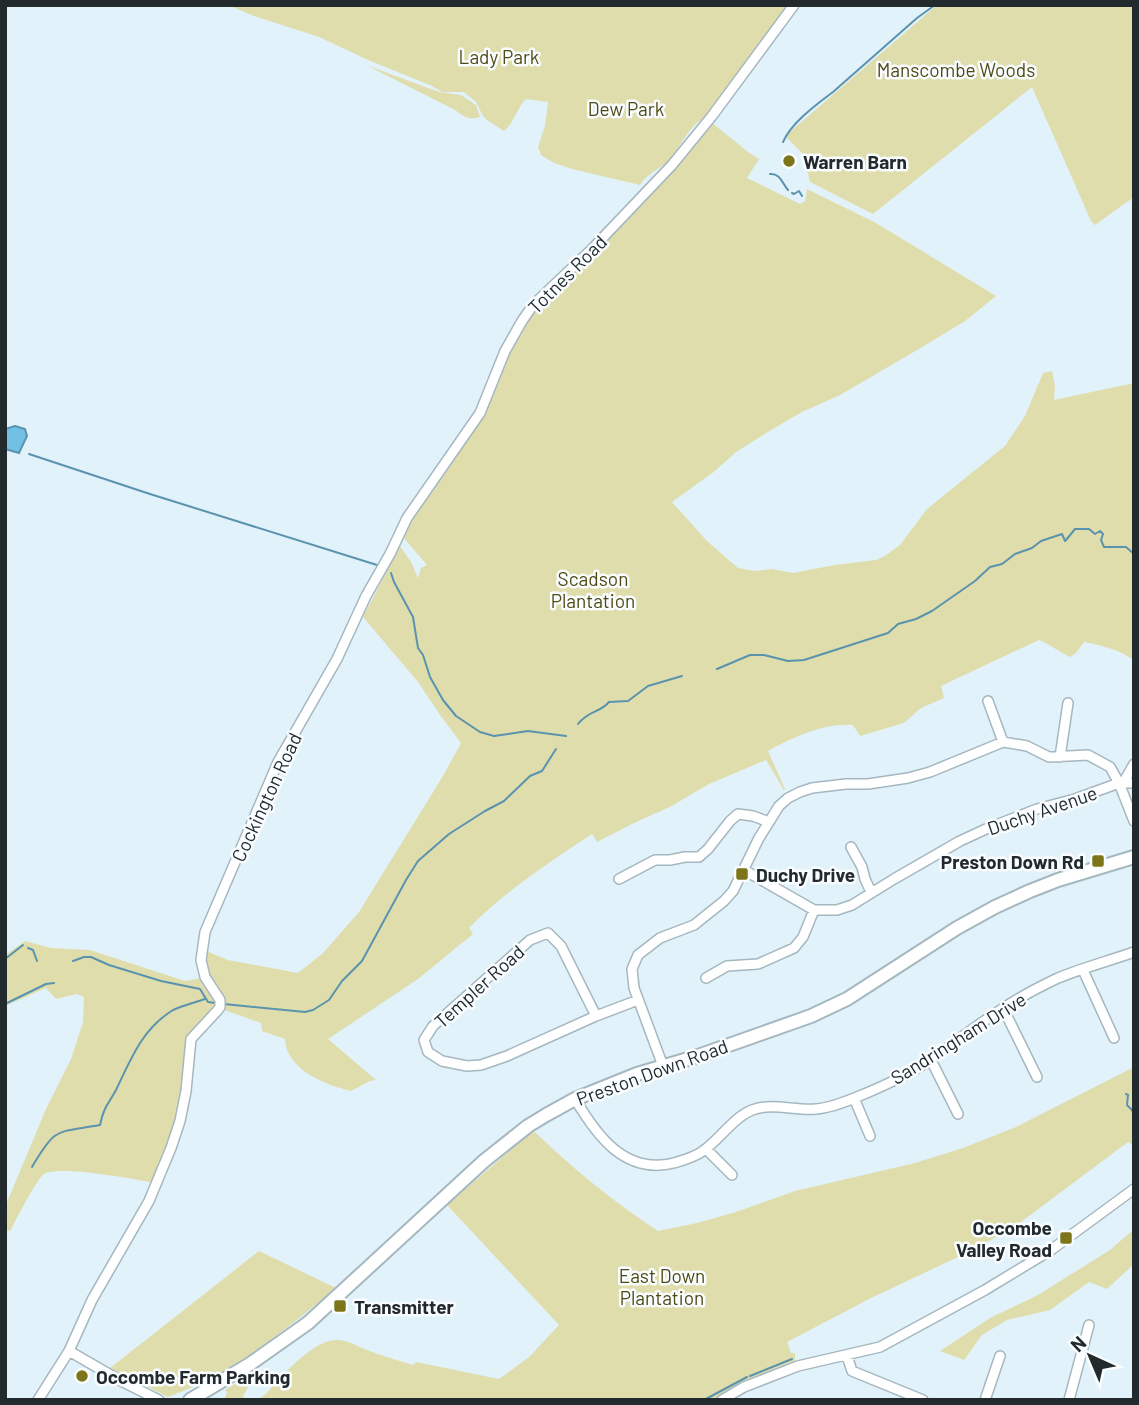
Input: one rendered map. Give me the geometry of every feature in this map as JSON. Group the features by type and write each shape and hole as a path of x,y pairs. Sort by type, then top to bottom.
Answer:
{"street":[{"name":"Totnes Road","path":"381,571 407,518 480,413 505,351 533,305 592,249 672,165 794,5"},
{"name":"Cockington Road","path":"69,1351 92,1300 149,1201 171,1147 185,1098 191,1039 219,1007 217,992 205,977 201,960 205,932 278,762 337,659 366,596 381,571"},
{"path":"988,701 1003,742"},
{"path":"1060,757 1068,703"},
{"path":"663,1066 634,988 632,969 638,955 660,938 694,925 733,891 759,838 779,806 788,798 812,788 908,778 930,772 1003,742 1027,746 1049,757 1088,755 1110,767 1125,783 1134,764"},
{"name":"Duchy Avenue","path":"814,910 837,910 852,905 960,841 986,829 1037,809 1125,783 1134,821"},
{"path":"619,879 655,860 699,856 738,814 769,822"},
{"path":"851,847 871,892"},
{"name":"Preston Down Road","path":"190,1400 250,1364 308,1323 505,1144 546,1115 596,1090 811,1016 847,999 957,929 1013,898 1058,880 1134,857"},
{"path":"706,978 727,966 758,964 794,948 803,937 814,910 744,870"},
{"name":"Templer Road","path":"596,1016 561,946 548,933 530,940 433,1026 424,1040 428,1052 442,1061 467,1066 481,1065 638,1000"},
{"name":"Sandringham Drive","path":"575,1099 591,1126 625,1158 638,1163 664,1165 694,1156 706,1149 750,1111 778,1106 816,1109 854,1098 931,1060 1003,1008 1060,977 1134,952"},
{"path":"1083,970 1114,1038"},
{"path":"1003,1008 1037,1077"},
{"path":"931,1060 958,1114"},
{"path":"854,1098 870,1136"},
{"path":"706,1149 732,1175"},
{"path":"722,1400 744,1387 798,1366 880,1348 1051,1250 1134,1189"},
{"path":"1069,1400 1089,1325"},
{"path":"38,1400 69,1351 159,1400"},
{"path":"847,1356 852,1371 923,1400"},
{"path":"985,1400 1000,1356"}],"green space":[{"path":"228,5 794,5 706,123 702,119 697,123 670,159 646,177 640,185 572,169 541,155 538,147 545,126 548,102 526,99 504,131 487,120 476,102 464,92 442,92 319,37"},
{"name":"Manscombe Woods","path":"937,5 1134,5 1134,197 1095,225 1091,221 1032,87 873,214 810,182 803,154 785,136"},
{"path":"366,65 439,92 461,95 476,105 480,117 466,117"},
{"name":"Scadson Plantation","path":"711,122 759,159 747,178 800,204 805,201 807,189 876,223 996,296 965,321 924,346 840,395 802,412 736,452 672,502 707,541 738,568 793,573 876,560 900,545 927,509 1005,446 1025,416 1043,373 1052,371 1054,400 1134,383 1134,661 1104,646 1084,642 1070,657 1039,640 941,686 944,698 921,708 904,723 860,736 853,725 831,726 798,736 768,751 784,790 766,760 709,784 670,807 597,842 592,834 497,902 469,928 473,934 418,979 328,1039 376,1080 351,1091 330,1085 309,1074 292,1059 285,1039 262,1031 261,1023 224,1010 209,977 206,951 228,960 298,973 323,953 359,912 443,776 461,743 418,682 363,617 400,546 418,578 421,568 427,565 402,536 451,460 524,324 541,302"},
{"path":"25,941 51,948 90,950 185,981 203,978 217,1000 215,1006 190,1034 180,1106 154,1183 80,1172 44,1174 10,1231 5,1230 5,1207 46,1109 71,1059 83,1022 84,997 77,994 56,999 46,988 5,1006 5,955"},
{"name":"East Down Plantation","path":"1134,1067 1134,1146 1128,1142 1017,1225 973,1250 873,1297 787,1342 791,1353 795,1353 795,1361 756,1377 713,1400 256,1400 309,1352 332,1340 347,1342 413,1365 416,1362 499,1379 529,1357 559,1325 447,1205 529,1134 535,1132 594,1184 658,1231 736,1212 795,1191 915,1163 963,1148 1016,1127"},
{"path":"1134,1229 1134,1264 1107,1289 1089,1282 1050,1310 1007,1320 982,1335 964,1360 940,1351 990,1318 1038,1295 1110,1250"},
{"path":"259,1251 336,1288 235,1364 214,1377 168,1397 110,1368"},
{"path":"248,1376 250,1384 243,1396 246,1400 224,1400 227,1393 225,1390"}],"water":[{"path":"15,426 25,429 27,436 19,453 5,449 5,429"}],"waterway":[{"path":"783,142 805,114 935,5"},
{"path":"770,174 779,177 788,190"},
{"path":"792,193 799,191 802,196"},
{"path":"29,454 377,565"},
{"path":"717,669 750,655 764,655 788,661 804,660 888,633 898,624 932,611 990,567 1002,564 1041,541 1062,534 1065,541 1075,529 1089,529 1095,534 1100,531 1103,534 1101,540 1104,547 1126,547 1134,554"},
{"path":"391,573 413,617 418,648 430,677 456,716 480,732 494,736 528,731 566,736"},
{"path":"578,724 609,702 628,701 648,686 682,676"},
{"path":"224,1004 305,1012 329,1000 342,981 362,961 418,861 449,834 504,801 530,776 542,771 556,749"},
{"path":"5,959 23,945"},
{"path":"28,948 33,950 37,961"},
{"path":"73,961 91,957 161,981 200,989 208,1002 215,1003"},
{"path":"5,1004 46,984 54,983"},
{"path":"32,1167 47,1144 58,1134 100,1125 105,1110 145,1035 173,1010 205,999"},
{"path":"1126,1094 1127,1105 1134,1115"},
{"path":"750,1376 792,1359"},
{"path":"704,1400 747,1377"}],"place":[{"name":"Warren Barn","path":"789,161"},
{"name":"Preston Down Rd","path":"1098,861"},
{"name":"Duchy Drive","path":"742,874"},
{"name":"Occombe Valley Road","path":"1066,1238"},
{"name":"Transmitter","path":"340,1306"},
{"name":"Occombe Farm Parking","path":"82,1376"}],"park label":[{"name":"Lady Park","path":"499,56"},
{"name":"Dew Park","path":"626,108"}]}
